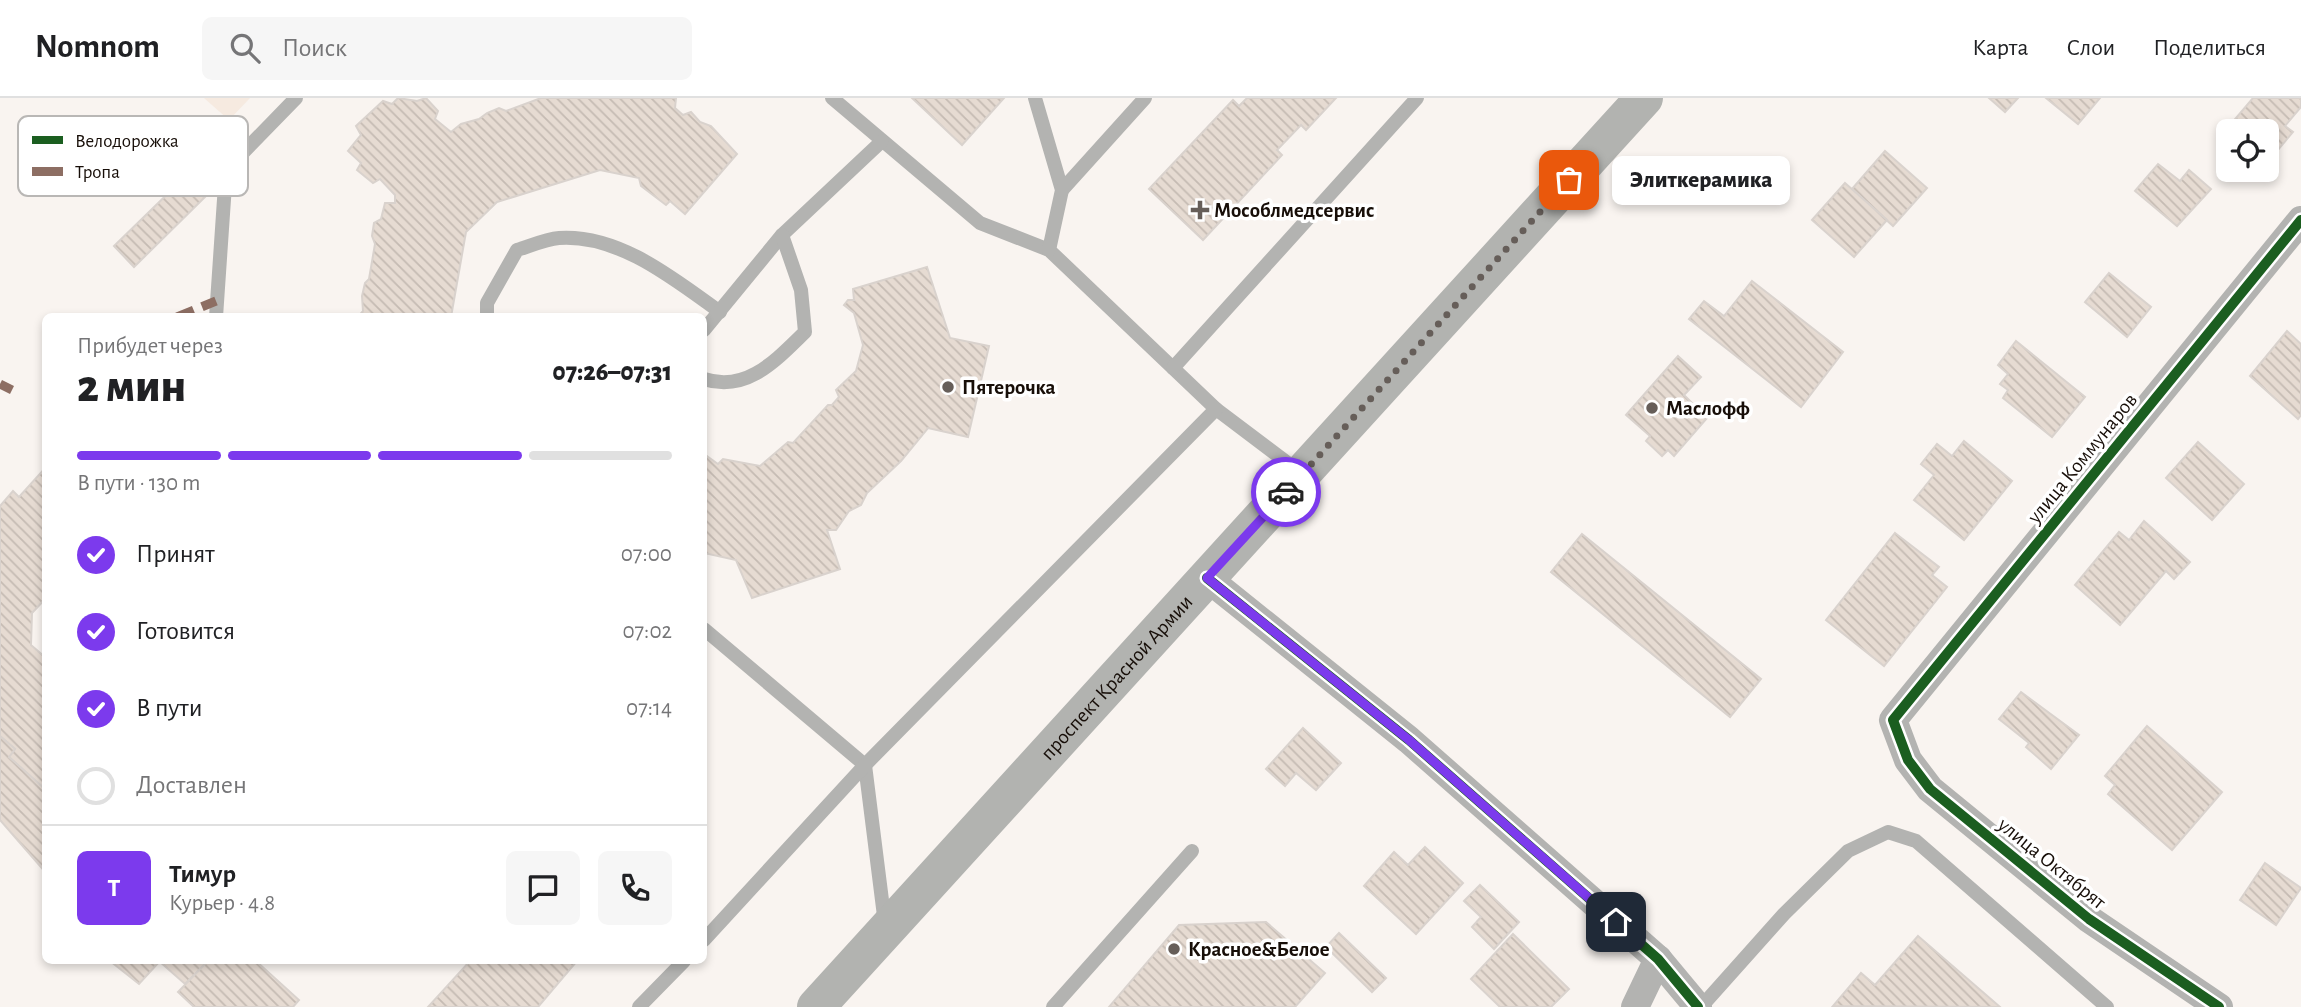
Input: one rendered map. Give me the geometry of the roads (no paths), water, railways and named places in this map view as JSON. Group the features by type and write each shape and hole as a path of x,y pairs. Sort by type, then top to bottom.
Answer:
{"main road":[{"name":"проспект Красной Армии","path":"816,1007 1644,98"}],"street":[{"name":"улица Коммунаров","path":"1893,720 2301,220"},
{"path":"1207,578 1409,740 1658,959 1700,1007"},
{"name":"улица Октябрят","path":"1893,720 1908,760 1930,789 2089,919 2219,1007"},
{"path":"1635,1007 1658,959"}],"lane":[{"path":"248,147 296,98"},
{"path":"832,98 981,223 1049,250 1216,409 1302,474"},
{"path":"1035,98 1062,190 1049,250"},
{"path":"1062,190 1145,98"},
{"path":"1173,368 1418,98"},
{"path":"707,327 782,235 881,141"},
{"path":"216,313 224,196"},
{"path":"707,380 718,384 748,380 778,358 805,331 802,290 782,235"},
{"path":"487,313 486,303 517,250 559,238 609,243 681,284 720,312"},
{"path":"707,937 865,765 1216,409"},
{"path":"707,632 865,765 886,928"},
{"path":"1700,1007 1784,914 1848,851 1888,832 1916,841 2107,1007"},
{"path":"1052,1007 1192,851"},
{"path":"639,1007 681,964"}],"place":[{"name":"Элиткерамика","path":"1569,180"},
{"name":"Мособлмедсервис","path":"1200,210"},
{"name":"Пятерочка","path":"948,387"},
{"name":"Маслофф","path":"1652,408"},
{"name":"Красное&Белое","path":"1174,949"}]}
